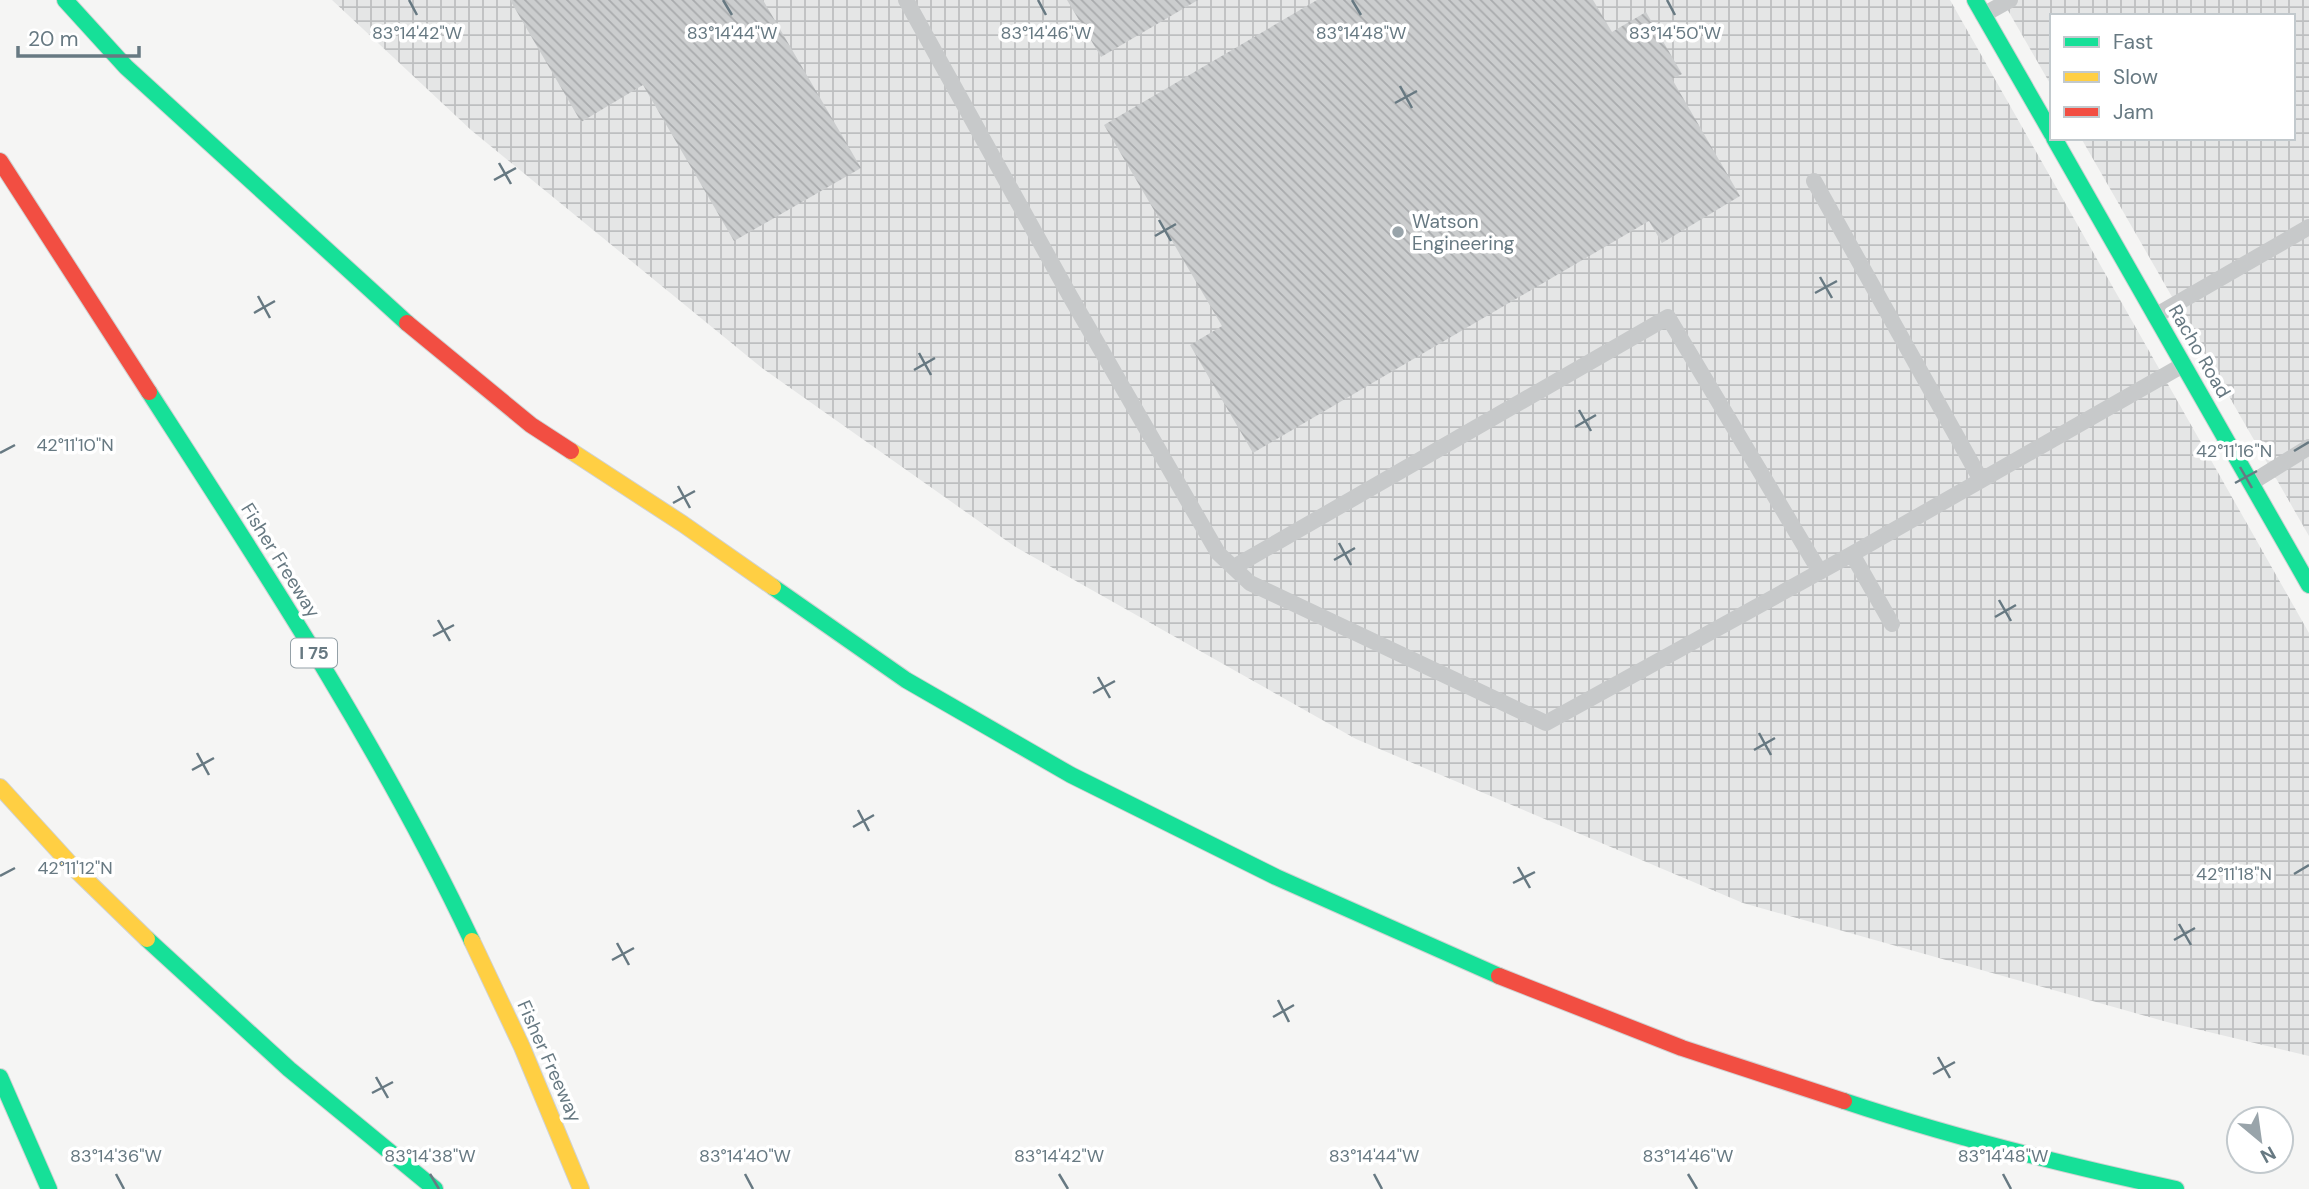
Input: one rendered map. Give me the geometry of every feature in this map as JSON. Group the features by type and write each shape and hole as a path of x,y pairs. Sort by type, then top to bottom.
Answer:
{"main road":[{"path":"65,0 126,67 391,310 531,425 683,524 906,680 1071,775 1276,877 1477,968 1682,1048 1892,1117 2105,1174 2176,1189"},
{"name":"Racho Road","path":"1975,0 2050,131"},
{"name":"Racho Road","path":"2055,140 2309,585"},
{"name":"Fisher Freeway","path":"0,161 354,716 443,880 522,1047 579,1181"},
{"path":"0,787 135,929 275,1058 387,1153 435,1189"},
{"path":"0,1077 49,1189"}],"lane":[{"path":"906,0 1070,296 1218,553 1251,583 1546,723 1820,572 2183,365"},
{"path":"1983,15 2010,0"},
{"path":"1814,181 1981,480"},
{"path":"2155,316 2309,227"},
{"path":"1234,567 1668,317 1820,572"},
{"path":"2251,482 2309,447"},
{"path":"1852,554 1892,624"}],"shaded area":[{"path":"332,0 1950,0 2309,633 2309,1056 2167,1022 1743,903 1356,739 1014,546 762,368 471,130"},
{"path":"2002,0 2309,0 2309,536 2082,140 2295,140 2295,14 2050,14 2050,84"}],"building":[{"path":"510,0 763,0 861,168 734,241 643,85 581,122"},
{"path":"1067,0 1198,0 1101,57"},
{"name":"Watson Engineering","path":"1317,0 1593,0 1612,32 1646,12 1682,74 1672,79 1740,196 1662,243 1649,221 1253,453 1190,345 1222,326 1104,125"}],"traffic: fast":[{"path":"65,0 126,67 407,323"},
{"path":"1975,0 2050,131"},
{"path":"2055,140 2309,585"},
{"path":"149,392 320,661 399,799 472,941"},
{"path":"773,587 906,680 1071,775 1276,877 1499,976"},
{"path":"147,939 289,1069 435,1189"},
{"path":"0,1077 49,1189"},
{"path":"1844,1101 2008,1149 2176,1189"}],"traffic: slow":[{"path":"571,451 773,587"},
{"path":"0,787 74,868 147,939"},
{"path":"472,941 522,1047 581,1189"}],"traffic: jam":[{"path":"0,161 149,392"},
{"path":"407,323 531,425 571,451"},
{"path":"1499,976 1682,1048 1844,1101"}],"place":[{"name":"Watson Engineering","path":"1398,232"}]}
